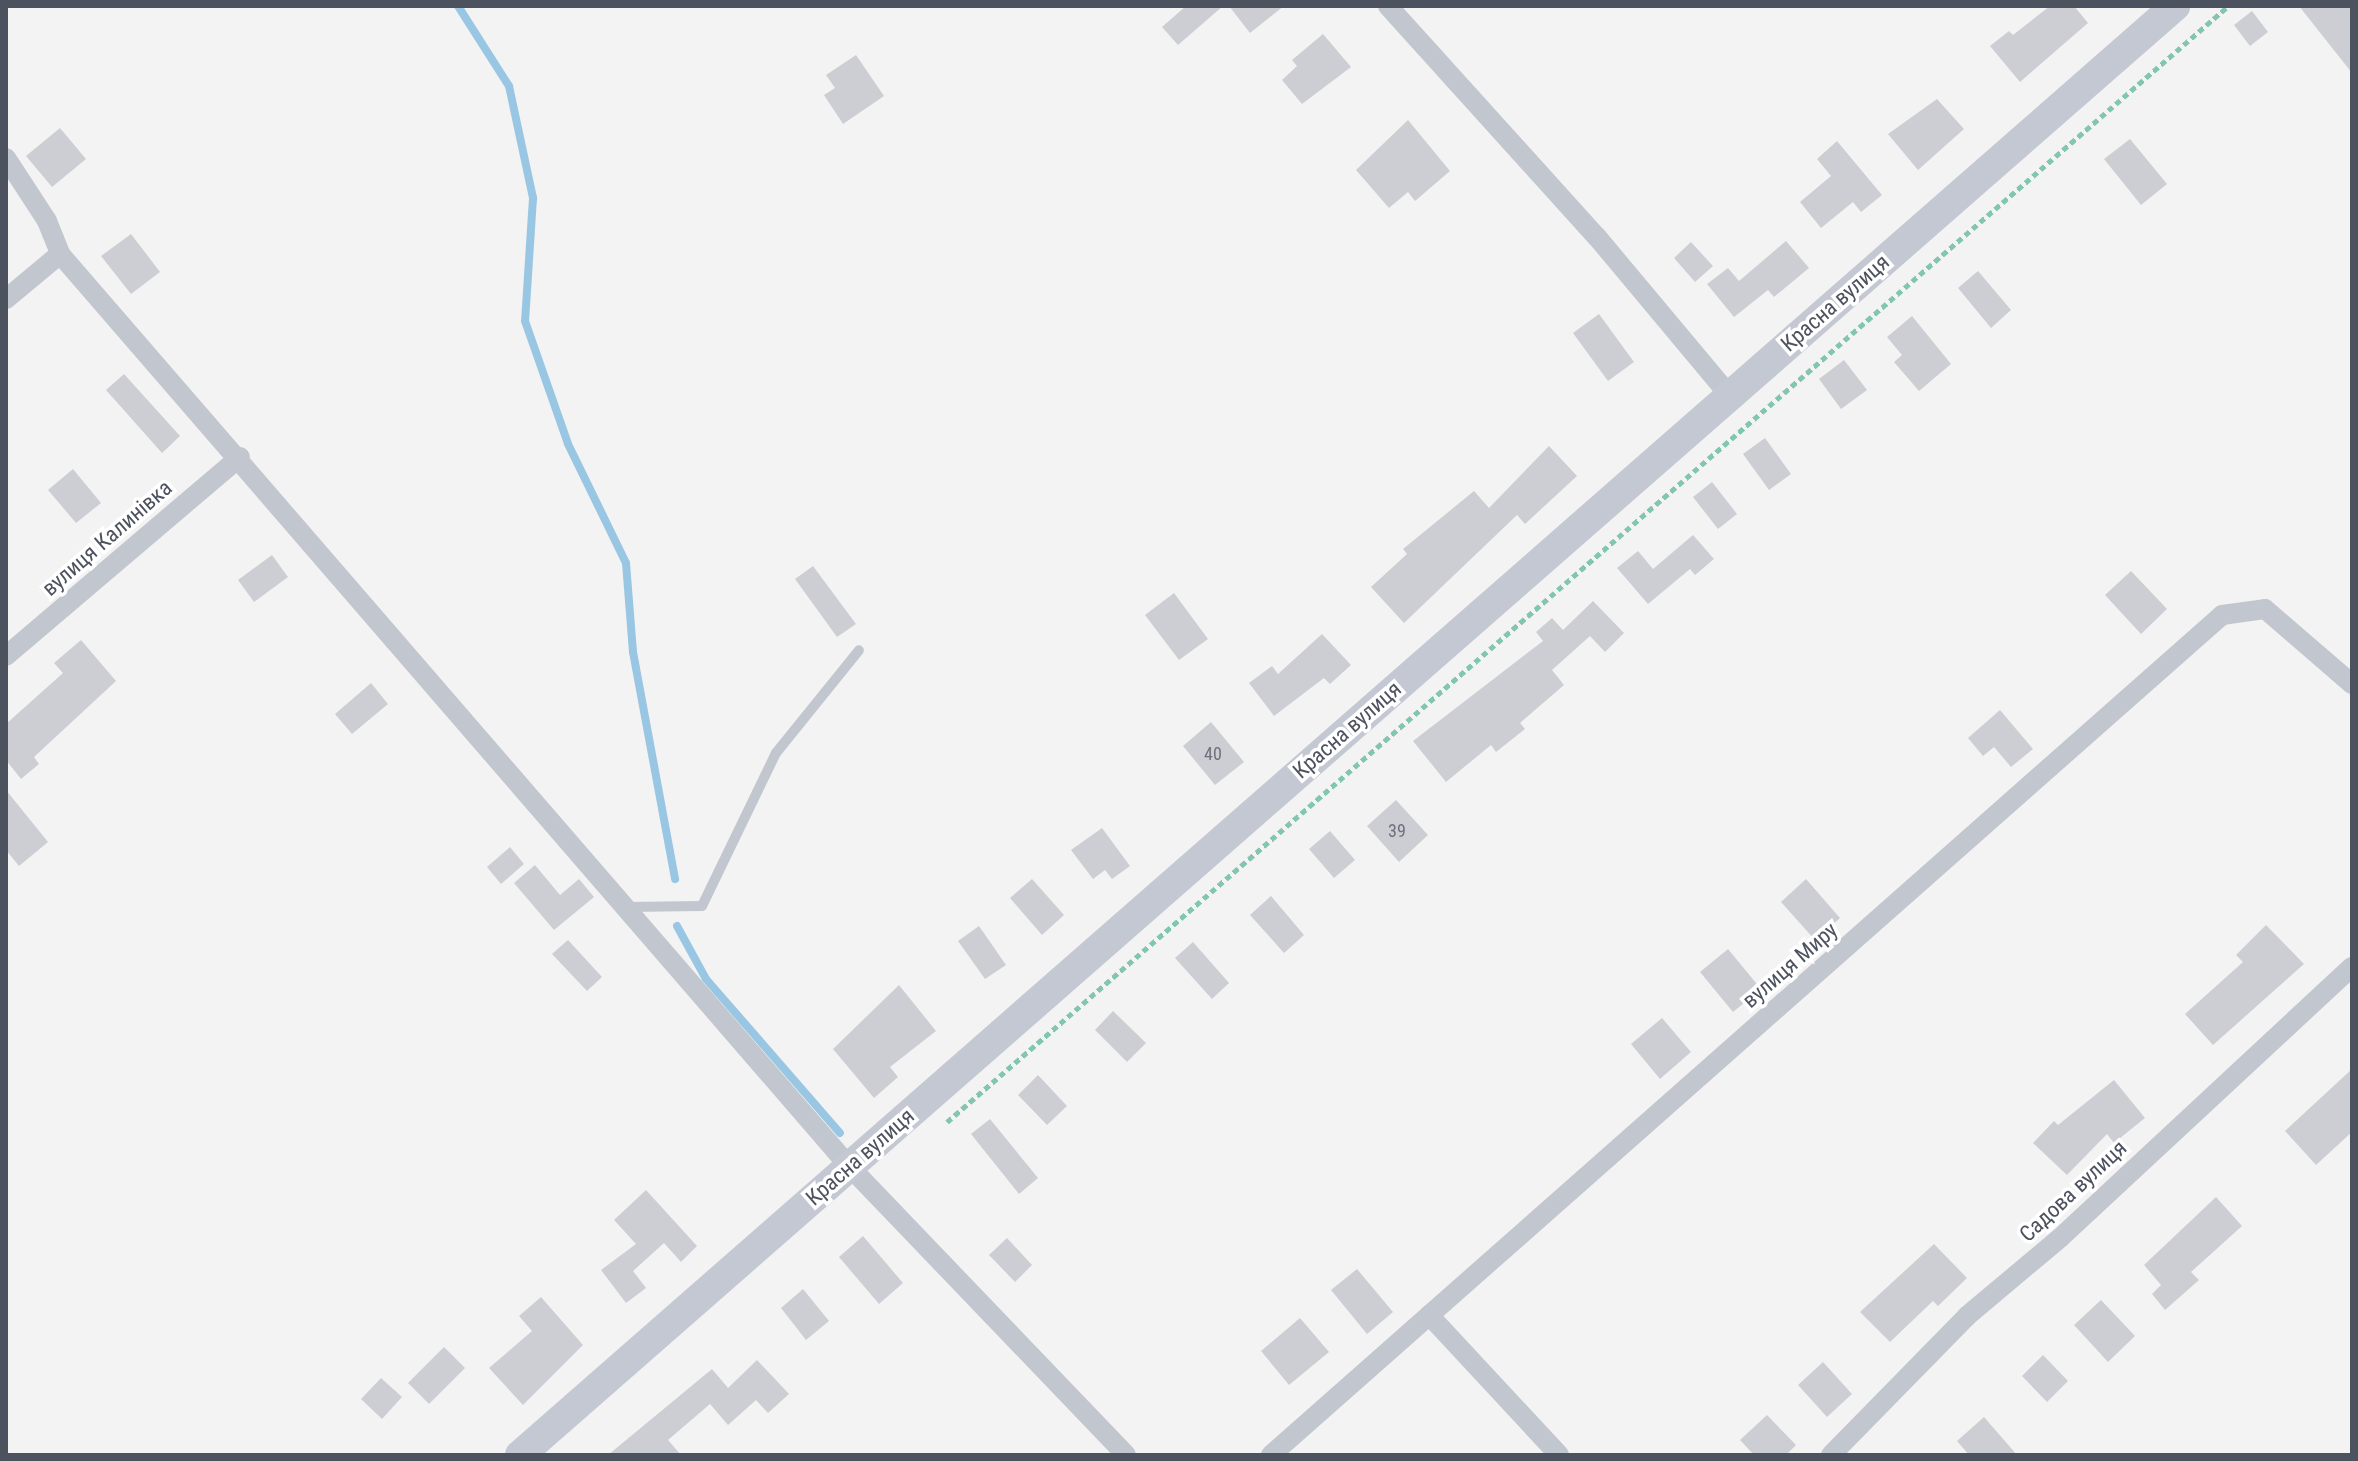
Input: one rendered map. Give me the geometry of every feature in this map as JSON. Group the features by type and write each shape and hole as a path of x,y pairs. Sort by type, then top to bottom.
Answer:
{"street":[{"path":"1388,6 1588,225 1729,395"},
{"name":"Красна вулиця","path":"520,1455 2175,6"},
{"path":"6,158 47,221 60,254 240,457 849,1166 1126,1455"},
{"path":"6,299 60,254"},
{"name":"вулиця Калинівка","path":"6,656 240,457"},
{"name":"вулиця Миру","path":"1271,1455 2222,615 2265,609 2352,684"},
{"name":"Садова вулиця","path":"1831,1455 1967,1316 2060,1238 2347,980"},
{"path":"1429,1315 1559,1455"}],"lane":[{"path":"626,908 702,906 776,753 859,650"}],"path":[{"path":"939,1128 2228,6"}],"building":[{"path":"1186,6 1223,6 1178,45 1162,27"},
{"path":"1229,6 1284,6 1250,33"},
{"path":"2050,6 2074,6 2088,23 2020,82 1990,46 2009,31 2013,35"},
{"path":"2299,6 2352,6 2352,73"},
{"path":"2252,11 2268,32 2250,46 2234,25"},
{"path":"1323,34 1351,67 1302,104 1282,80 1297,66 1292,60"},
{"path":"856,55 884,96 843,124 824,95 835,88 826,75"},
{"path":"1937,99 1964,129 1918,170 1888,134"},
{"path":"1408,120 1450,171 1415,201 1408,192 1389,208 1356,170"},
{"path":"60,128 86,159 52,187 26,156"},
{"path":"2130,139 2167,184 2141,205 2104,159"},
{"path":"1837,141 1882,195 1861,212 1853,202 1821,228 1800,202 1831,176 1817,159"},
{"path":"131,234 160,272 131,294 101,256"},
{"path":"1786,241 1809,268 1774,297 1768,290 1734,317 1707,284 1728,268 1739,281"},
{"path":"1691,242 1713,266 1695,282 1674,258"},
{"path":"1978,271 2011,310 1991,328 1958,288"},
{"path":"1599,314 1634,362 1608,381 1573,333"},
{"path":"1912,316 1951,364 1919,391 1894,362 1902,355 1887,337"},
{"path":"1844,360 1867,390 1841,409 1819,379"},
{"path":"124,374 180,436 162,453 106,390"},
{"path":"1765,438 1791,474 1769,490 1743,454"},
{"path":"1549,446 1577,476 1525,524 1517,515 1404,623 1371,587 1407,554 1403,549 1474,491 1489,508"},
{"path":"73,469 101,503 76,523 48,490"},
{"path":"1712,482 1737,514 1718,529 1693,497"},
{"path":"1693,535 1714,559 1695,575 1690,569 1648,604 1617,568 1638,551 1653,569"},
{"path":"272,555 288,577 254,602 238,580"},
{"path":"813,566 856,624 837,637 795,579"},
{"path":"2131,571 2167,609 2141,634 2105,595"},
{"path":"1174,593 1208,639 1179,660 1145,615"},
{"path":"1593,601 1624,633 1605,652 1590,636 1552,670 1564,685 1520,723 1525,729 1496,752 1491,745 1446,782 1413,741 1543,641 1536,632 1552,618 1563,630"},
{"path":"1322,634 1351,665 1330,684 1324,678 1274,716 1249,683 1272,666 1278,674"},
{"path":"81,640 116,681 34,757 39,764 21,779 6,760 6,724 63,673 54,663"},
{"path":"371,683 388,704 352,734 335,714"},
{"path":"2000,710 2033,749 2011,767 1994,747 1983,756 1968,738"},
{"path":"1211,722 1244,762 1215,785 1183,746"},
{"path":"6,790 48,842 19,866 6,850"},
{"path":"1396,800 1428,835 1399,862 1367,826"},
{"path":"1102,828 1130,866 1112,879 1105,870 1093,879 1071,850"},
{"path":"1330,831 1355,860 1334,878 1309,849"},
{"path":"510,847 524,864 501,884 487,867"},
{"path":"535,865 560,895 579,879 594,897 554,930 514,883"},
{"path":"1032,879 1064,915 1042,935 1010,898"},
{"path":"1806,879 1840,918 1815,940 1781,902"},
{"path":"1271,896 1304,935 1284,953 1250,915"},
{"path":"2266,925 2304,964 2213,1045 2185,1014 2243,962 2236,955"},
{"path":"979,926 1006,965 985,979 958,941"},
{"path":"568,940 602,977 587,991 552,954"},
{"path":"1193,942 1229,983 1212,999 1175,958"},
{"path":"1728,949 1761,989 1733,1012 1700,972"},
{"path":"899,985 936,1031 890,1067 898,1077 874,1098 833,1049"},
{"path":"1113,1011 1146,1043 1127,1062 1095,1030"},
{"path":"1662,1018 1691,1052 1660,1079 1631,1044"},
{"path":"2352,1069 2352,1132 2316,1165 2285,1131"},
{"path":"1038,1075 1067,1106 1047,1125 1018,1095"},
{"path":"2114,1080 2145,1118 2114,1143 2107,1134 2067,1175 2033,1143 2054,1121 2058,1125"},
{"path":"990,1119 1038,1178 1019,1194 971,1134"},
{"path":"646,1190 697,1246 681,1262 664,1243 633,1271 646,1288 626,1303 601,1270 636,1244 614,1220"},
{"path":"2216,1197 2242,1226 2191,1272 2199,1280 2165,1310 2152,1294 2161,1285 2144,1265"},
{"path":"863,1236 903,1283 879,1304 839,1257"},
{"path":"1007,1238 1032,1265 1015,1282 989,1255"},
{"path":"1934,1244 1967,1278 1938,1306 1933,1301 1890,1342 1860,1312"},
{"path":"1357,1269 1393,1312 1367,1334 1331,1290"},
{"path":"803,1289 829,1321 806,1340 781,1308"},
{"path":"541,1297 583,1345 523,1405 489,1368 532,1331 519,1316"},
{"path":"2101,1300 2135,1336 2108,1362 2074,1325"},
{"path":"1300,1318 1329,1352 1289,1385 1261,1351"},
{"path":"444,1347 465,1368 429,1404 408,1383"},
{"path":"2043,1355 2068,1381 2047,1402 2022,1376"},
{"path":"757,1360 789,1394 768,1413 756,1400 728,1425 710,1404 668,1440 681,1455 608,1455 712,1369 728,1388"},
{"path":"1823,1362 1852,1394 1827,1417 1798,1385"},
{"path":"381,1378 402,1397 382,1419 361,1399"},
{"path":"1767,1415 1796,1445 1786,1455 1754,1455 1740,1440"},
{"path":"1984,1417 2017,1455 1969,1455 1957,1441"}],"waterway":[{"path":"458,6 509,86 533,198 525,321 568,444 626,563 633,652 675,879"},
{"path":"677,926 706,979 840,1133"}]}
